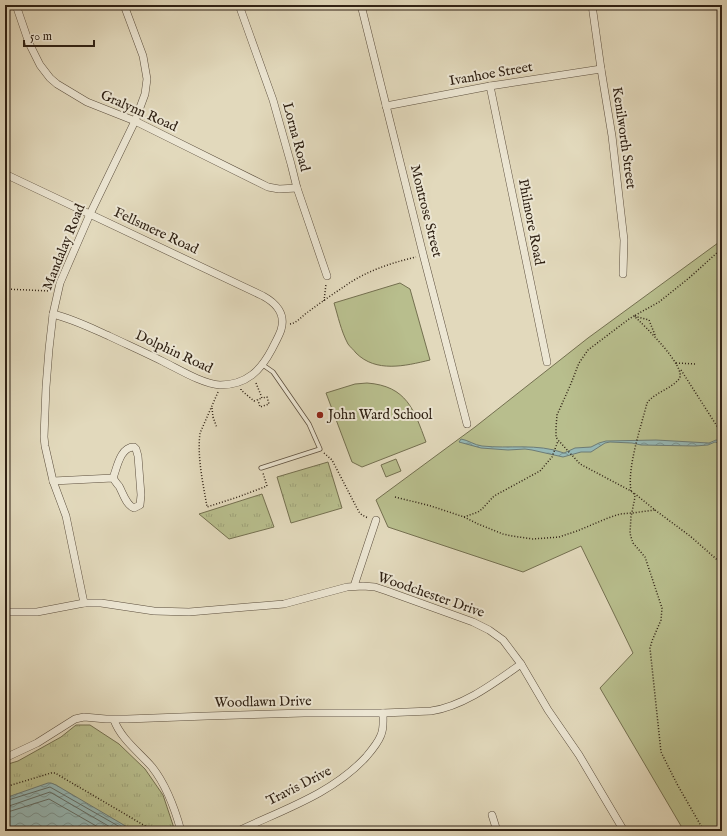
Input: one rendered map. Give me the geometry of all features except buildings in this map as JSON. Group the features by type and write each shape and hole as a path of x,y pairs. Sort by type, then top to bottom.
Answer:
{"street":[{"name":"Gralynn Road","path":"16,5 29,43 35,55 50,78 57,84 87,102 135,121 268,187 279,189 297,188"},
{"name":"Mandalay Road","path":"84,603 66,516 53,481 45,446 44,437 49,349 53,314 60,283 90,214 135,121 145,94 147,79 143,56 124,5"},
{"name":"Lorna Road","path":"239,5 273,100 297,188 327,276"},
{"name":"Montrose Street","path":"361,5 423,255 467,424"},
{"name":"Kenilworth Street","path":"592,5 612,136 624,240 623,274"},
{"name":"Ivanhoe Street","path":"386,106 490,86 601,69"},
{"name":"Philmore Road","path":"490,86 547,362"},
{"name":"Fellsmere Road","path":"5,174 263,296 273,302 279,309 283,324"},
{"name":"Dolphin Road","path":"53,314 81,323 206,382 219,384 238,382 251,376 263,365 278,338 283,324"},
{"path":"131,446 135,448 138,456 141,495 140,505 134,508 131,506 113,478 123,452 131,446"},
{"path":"53,481 113,478"},
{"path":"354,586 376,520"},
{"name":"Woodchester Drive","path":"5,612 37,612 84,603 101,603 154,611 189,612 284,604 354,586 375,587 387,590 473,622 489,630 503,640 521,664 548,710 579,755 624,831"},
{"name":"Woodlawn Drive","path":"5,758 37,743 75,719 84,717 114,720 304,713 383,714 431,711 446,708 458,703 489,686 521,664"},
{"name":"Travis Drive","path":"238,831 312,797 344,778 361,763 375,746 383,730 383,714"},
{"path":"114,720 119,730 160,779 172,802 182,831"},
{"path":"492,815 497,831"}],"lane":[{"path":"261,468 320,449 309,424 272,372 263,365"}],"path":[{"path":"722,250 659,302 629,319 582,356 557,415 556,428 558,440 580,464 632,491 690,536 722,564"},
{"path":"718,252 722,257"},
{"path":"283,324 294,324 347,284 375,270 402,260 423,255"},
{"path":"324,301 327,276"},
{"path":"5,289 50,291"},
{"path":"634,316 655,336 676,363 722,434"},
{"path":"634,316 649,320 655,336"},
{"path":"676,363 696,364"},
{"path":"680,369 680,378 648,401 635,449 630,481 635,497 630,533 633,543 646,557 662,608 661,620 650,648 661,752 677,784 704,831"},
{"path":"251,376 256,383 262,398"},
{"path":"238,382 241,390 254,401 267,397 269,404 260,407 258,400"},
{"path":"219,384 218,393 200,433 199,448 207,507 267,486 261,468"},
{"path":"264,405 266,409"},
{"path":"212,406 213,417 217,428"},
{"path":"464,517 478,512 494,496 538,472 554,455 558,440"},
{"path":"320,449 332,460 360,514 376,520"},
{"path":"395,497 431,506 464,517 503,534 533,539 559,537 620,514 655,510"},
{"path":"5,787 51,772 55,773 147,827 150,831"}],"green space":[{"path":"722,240 722,831 684,831 600,688 633,653 581,546 523,572 388,527 376,500 475,427 588,338"},
{"path":"400,283 410,289 430,360 401,366 382,366 364,359 348,344 334,303"},
{"path":"367,383 381,385 391,389 407,402 413,410 426,442 362,467 352,462 326,393 355,384"},
{"path":"396,459 401,471 386,477 381,465"},
{"path":"328,462 342,508 291,523 277,477"},
{"path":"262,494 274,527 229,539 199,514"},
{"path":"76,725 90,725 119,744 145,769 163,795 175,831 5,831 5,765 18,761 61,737"}],"water":[{"path":"461,439 482,446 533,447 564,453 575,448 591,447 606,441 656,440 709,443 716,440 722,441 722,444 715,442 708,445 695,446 641,445 610,442 605,443 591,452 581,452 563,457 525,449 508,450 481,448 459,442"},
{"path":"48,783 56,785 134,831 5,831 5,798"}],"place":[{"name":"John Ward School","path":"320,415"}]}
